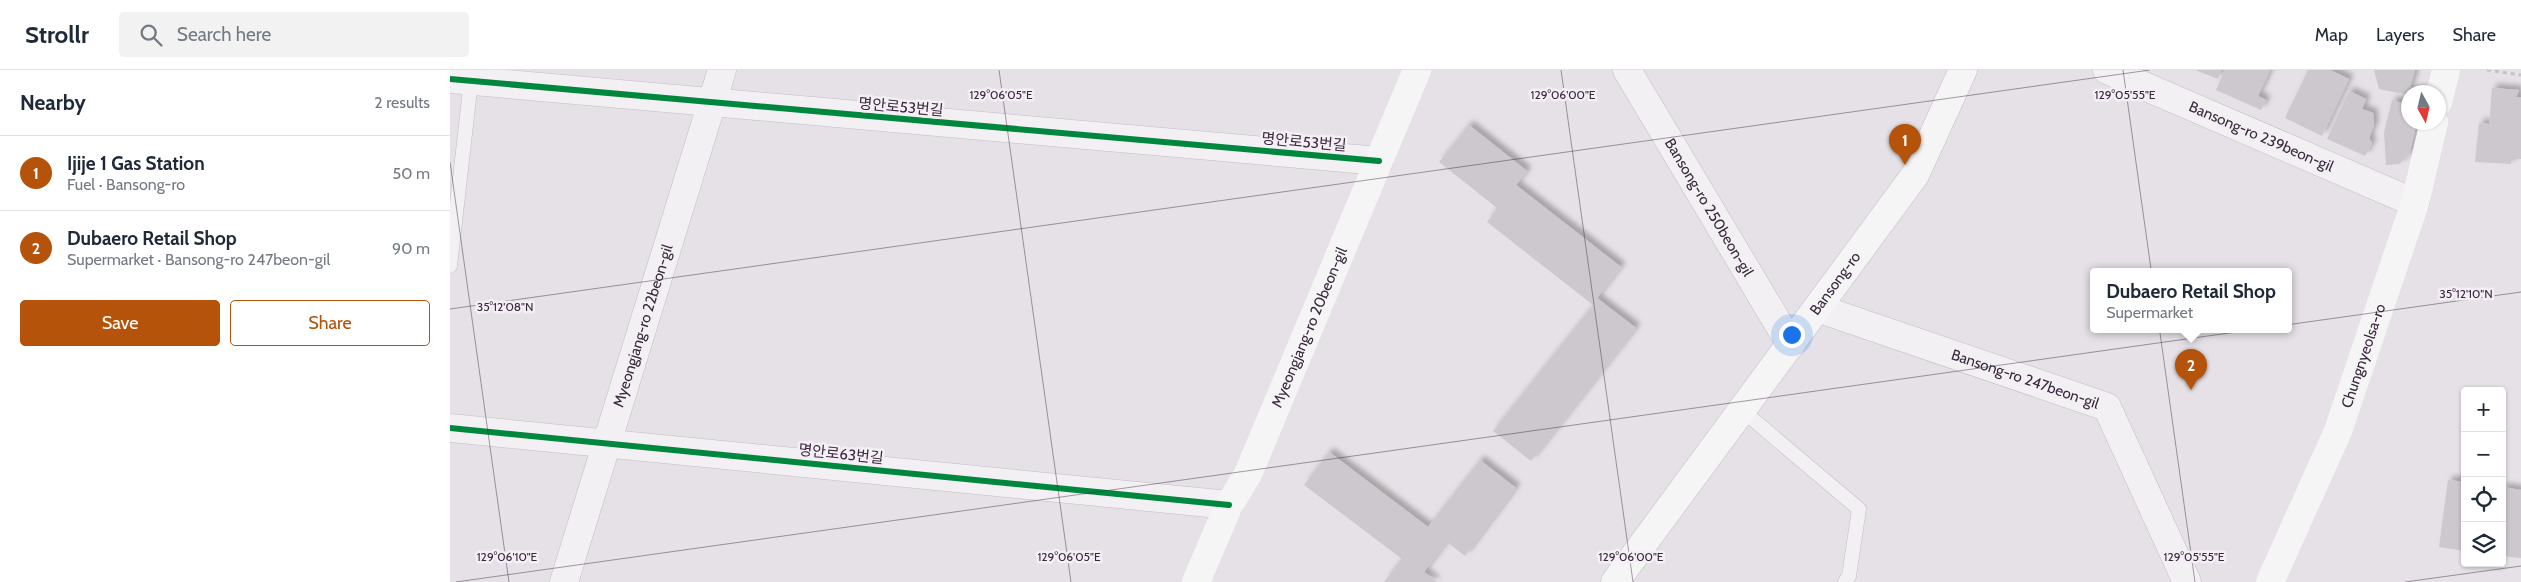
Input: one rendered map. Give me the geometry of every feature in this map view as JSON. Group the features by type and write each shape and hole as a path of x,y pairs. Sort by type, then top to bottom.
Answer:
{"street":[{"name":"Myeongjang-ro 22beon-gil","path":"564,582 722,70"},
{"name":"Myeongjang-ro 20beon-gil","path":"1196,582 1229,505 1248,474 1417,70"},
{"name":"Bansong-ro 250beon-gil","path":"1627,70 1791,345"},
{"name":"Bansong-ro","path":"1615,582 1743,411 1915,175 1963,70"},
{"name":"Bansong-ro 239beon-gil","path":"2107,70 2415,203"},
{"path":"2442,85 2446,70"},
{"name":"명안로53번길","path":"461,80 1380,161"},
{"name":"Chungnyeolsa-ro","path":"2270,582 2338,431 2415,203 2432,130"},
{"name":"Bansong-ro 247beon-gil","path":"1817,308 2107,407 2187,582"},
{"name":"명안로63번길","path":"450,428 1229,505"}],"lane":[{"path":"450,266 461,80"},
{"path":"1743,411 1859,509 1848,580"}],"path":[{"path":"2487,70 2521,75"}],"building":[{"path":"2195,70 2221,70 2218,79"},
{"path":"2225,70 2270,70 2258,96 2266,100 2261,110 2216,90"},
{"path":"2308,70 2330,70 2349,79 2322,136 2285,118"},
{"path":"2374,70 2415,70 2411,85 2401,85 2401,94 2379,89"},
{"path":"2492,88 2519,90 2516,97 2521,97 2521,159 2512,159 2511,164 2475,162 2479,123 2489,124"},
{"path":"2349,91 2366,99 2362,109 2373,113 2374,125 2369,138 2372,143 2365,156 2327,139"},
{"path":"2392,100 2401,103 2401,130 2415,130 2409,155 2399,164 2386,165 2384,133"},
{"path":"1469,125 1527,171 1516,185 1621,267 1597,298 1636,328 1531,461 1493,431 1593,305 1487,222 1497,208 1439,162"},
{"path":"1329,452 1428,527 1480,460 1516,488 1465,556 1447,542 1424,572 1437,582 1384,582 1402,559 1304,485"},
{"path":"2448,480 2461,482 2461,550 2439,547"},
{"path":"2506,488 2521,490 2521,558 2506,556"}],"cycle path":[{"path":"450,79 1379,161"},
{"path":"450,428 1229,505"}],"place":[{"name":"Ijije 1 Gas Station","path":"1905,165"},
{"name":"Dubaero Retail Shop","path":"2191,390"}]}
